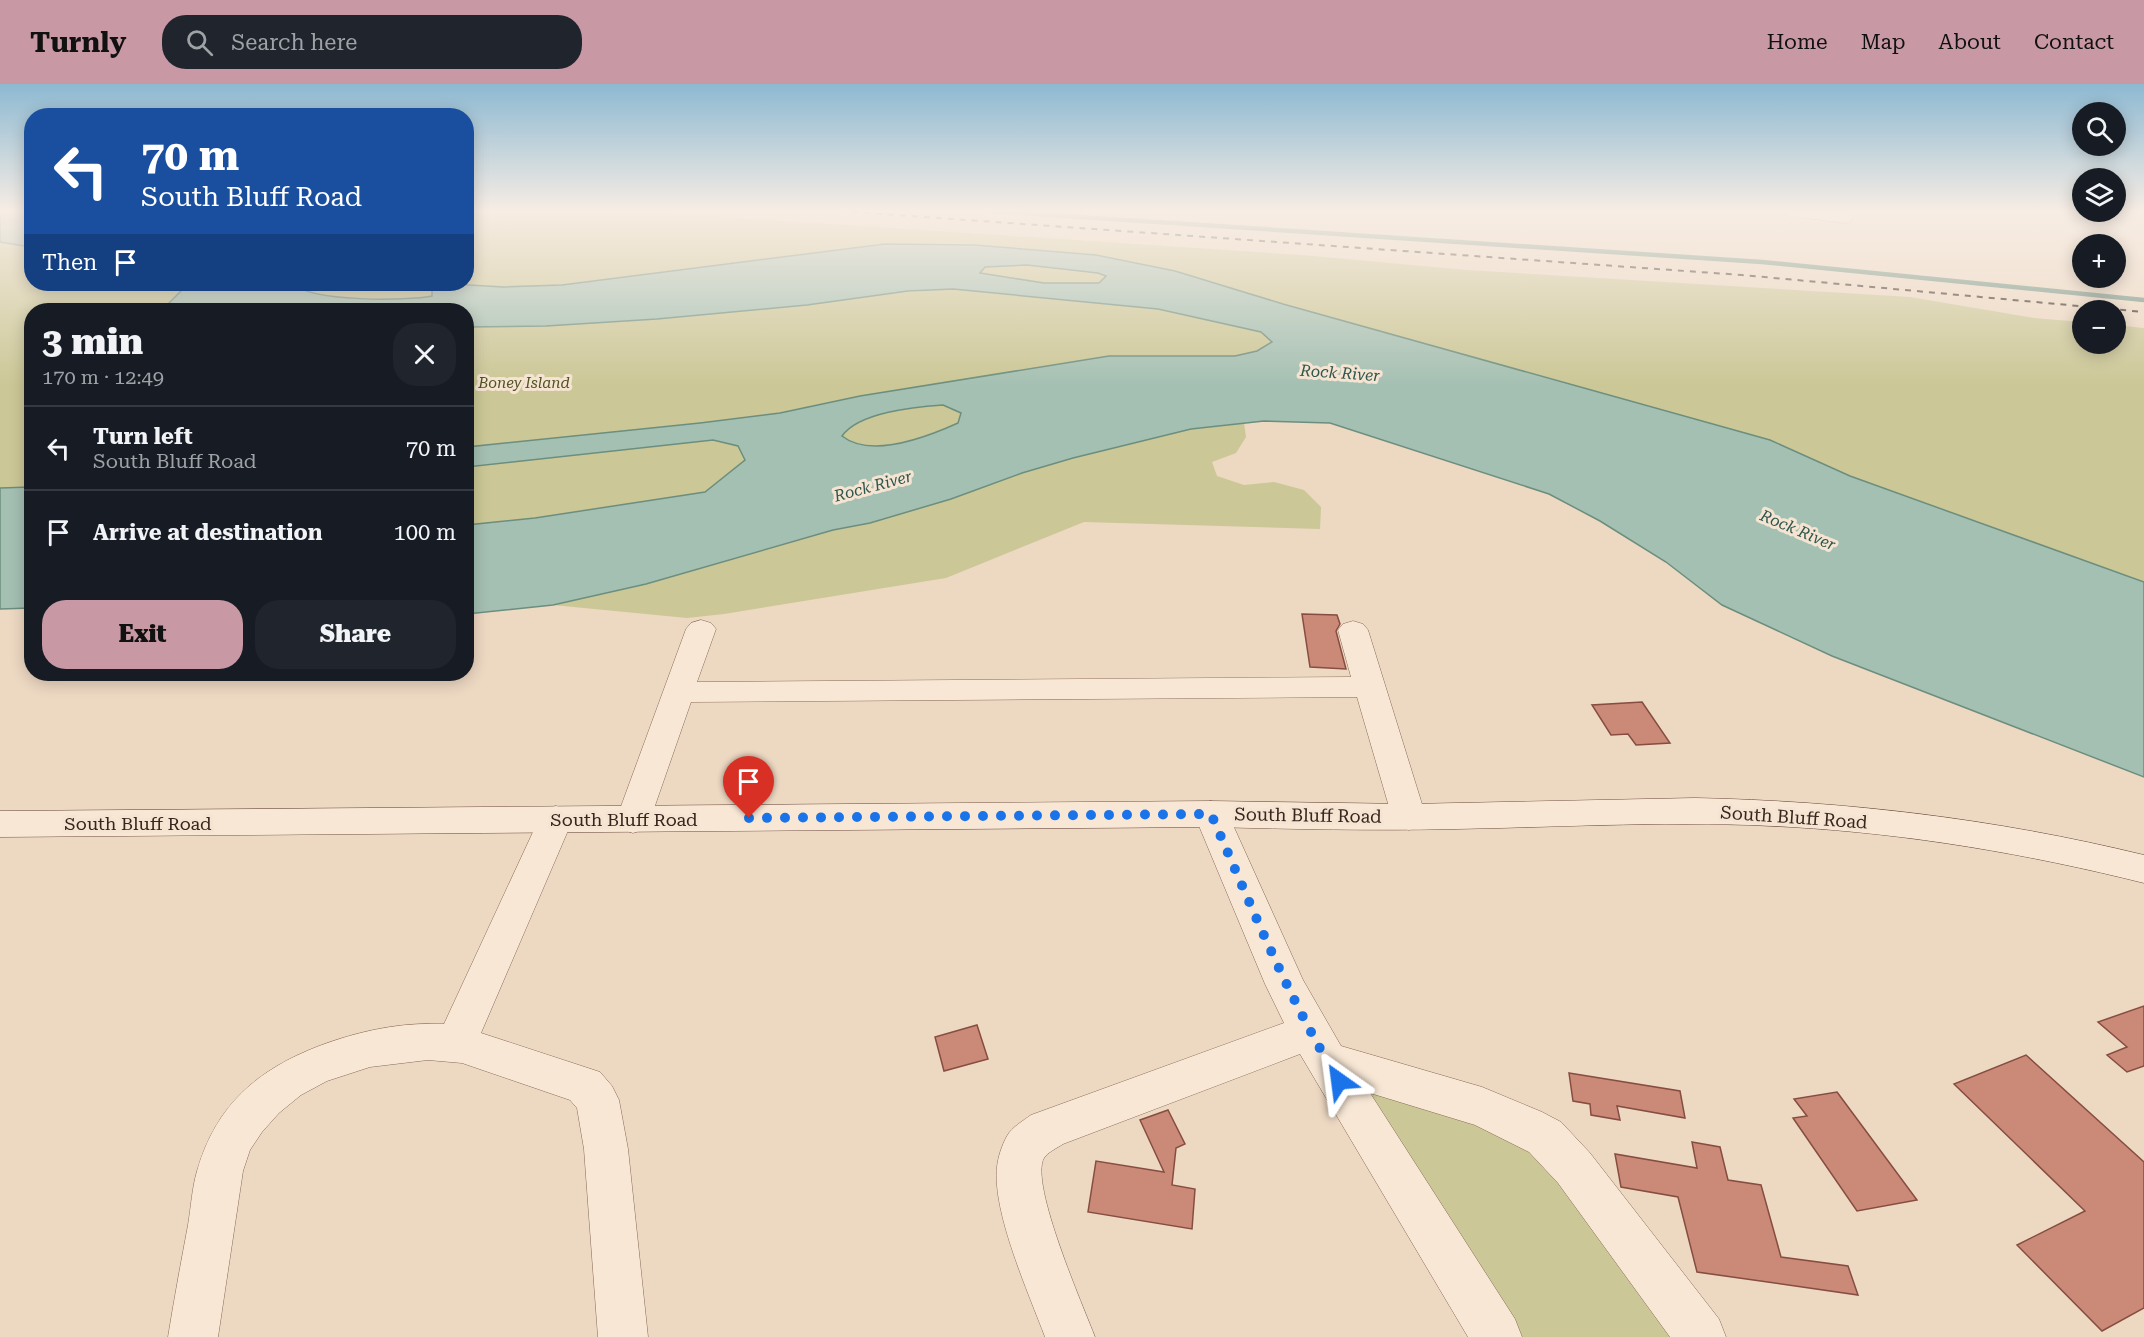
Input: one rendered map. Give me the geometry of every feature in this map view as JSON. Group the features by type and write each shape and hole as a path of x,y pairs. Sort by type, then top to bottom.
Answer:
{"street":[{"path":"633,820 701,628"},
{"path":"1353,630 1409,817"},
{"path":"677,692 1369,687"},
{"name":"South Bluff Road","path":"0,824 1211,814 1409,817 1619,810 1792,814 1980,836 2103,858 2144,869"},
{"path":"1211,814 1285,984 1318,1047 1497,1337"},
{"path":"456,1043 556,819"},
{"path":"193,1337 220,1171 229,1145 253,1110 260,1102 292,1080 323,1063 364,1049 406,1042 456,1043 585,1086 597,1100 606,1149 623,1337"},
{"path":"1070,1337 1030,1225 1020,1190 1019,1170 1022,1152 1032,1140 1047,1130 1318,1047 1482,1107 1545,1137 1574,1168 1701,1337"}],"green space":[{"path":"0,269 24,269 24,291 181,291 169,303 24,303 24,487 0,488"},
{"path":"474,269 684,269 562,285 503,287 474,285"},
{"path":"983,269 1084,269 1106,276 1099,283 1044,283 980,273"},
{"path":"1167,269 1461,269 1910,297 2034,318 2072,321 2072,354 2126,354 2126,326 2144,328 2144,582 1850,476 1770,440"},
{"name":"Boney Island","path":"953,289 1158,309 1261,332 1273,341 1257,351 1235,356 1109,356 860,396 780,413 474,446 474,327 658,319"},
{"path":"308,291 432,291 432,296 402,299 360,299"},
{"path":"943,405 961,413 958,423 915,439 868,446 854,443 842,436 861,421 874,416"},
{"path":"1244,423 1246,437 1236,453 1212,462 1217,476 1244,485 1274,482 1304,490 1321,507 1320,529 1084,522 946,578 724,614 687,618 553,605 646,584 833,530 870,523 951,499 1022,473 1073,458 1191,429"},
{"path":"713,440 738,446 745,460 705,492 535,518 474,524 474,466"},
{"path":"1327,1061 1502,1115 1701,1337 1497,1337"}],"water":[{"name":"Rock River","path":"684,269 983,269 980,273 1044,283 1099,283 1106,276 1067,269 1167,269 1770,440 1850,476 2144,582 2144,777 1832,656 1722,605 1666,562 1600,521 1549,494 1330,423 1264,421 1191,429 1073,458 1022,473 951,499 870,523 833,530 646,584 553,605 474,613 474,524 535,518 705,492 745,460 738,446 713,440 474,466 474,446 780,413 860,396 1109,356 1235,356 1257,351 1272,342 1261,332 1158,309 953,289 908,291 807,305 657,319 546,326 474,327 474,303 169,303 181,291 308,291 360,299 402,299 432,296 432,291 474,291 474,285 503,287 562,285","holes":["943,405 961,413 958,423 899,443 868,446 854,443 842,436 861,421 903,409"]},
{"path":"24,487 24,608 0,609 0,488"}],"building":[{"path":"1302,614 1337,615 1340,624 1336,631 1346,669 1310,667"},
{"path":"1642,702 1670,743 1636,745 1628,734 1611,735 1592,705"},
{"path":"2144,1006 2144,1066 2127,1072 2107,1055 2127,1047 2098,1022"},
{"path":"977,1025 988,1059 944,1071 935,1037"},
{"path":"2026,1055 2144,1162 2144,1308 2102,1331 2017,1245 2085,1211 1954,1084"},
{"path":"1569,1073 1680,1091 1685,1118 1617,1106 1620,1120 1591,1115 1590,1104 1573,1101"},
{"path":"1837,1092 1917,1200 1857,1211 1793,1118 1807,1116 1794,1099"},
{"path":"1168,1110 1185,1144 1176,1148 1172,1185 1195,1189 1192,1229 1088,1212 1096,1161 1164,1172 1140,1120"},
{"path":"1692,1142 1720,1147 1728,1180 1761,1185 1781,1257 1848,1266 1858,1295 1697,1272 1678,1197 1621,1187 1615,1154 1697,1168"}],"waterway":[{"path":"1837,269 2144,300"}],"railway":[{"path":"1664,269 2144,312"}],"route":[{"path":"749,818 1211,814 1285,984 1309,1032 1339,1081"}]}
